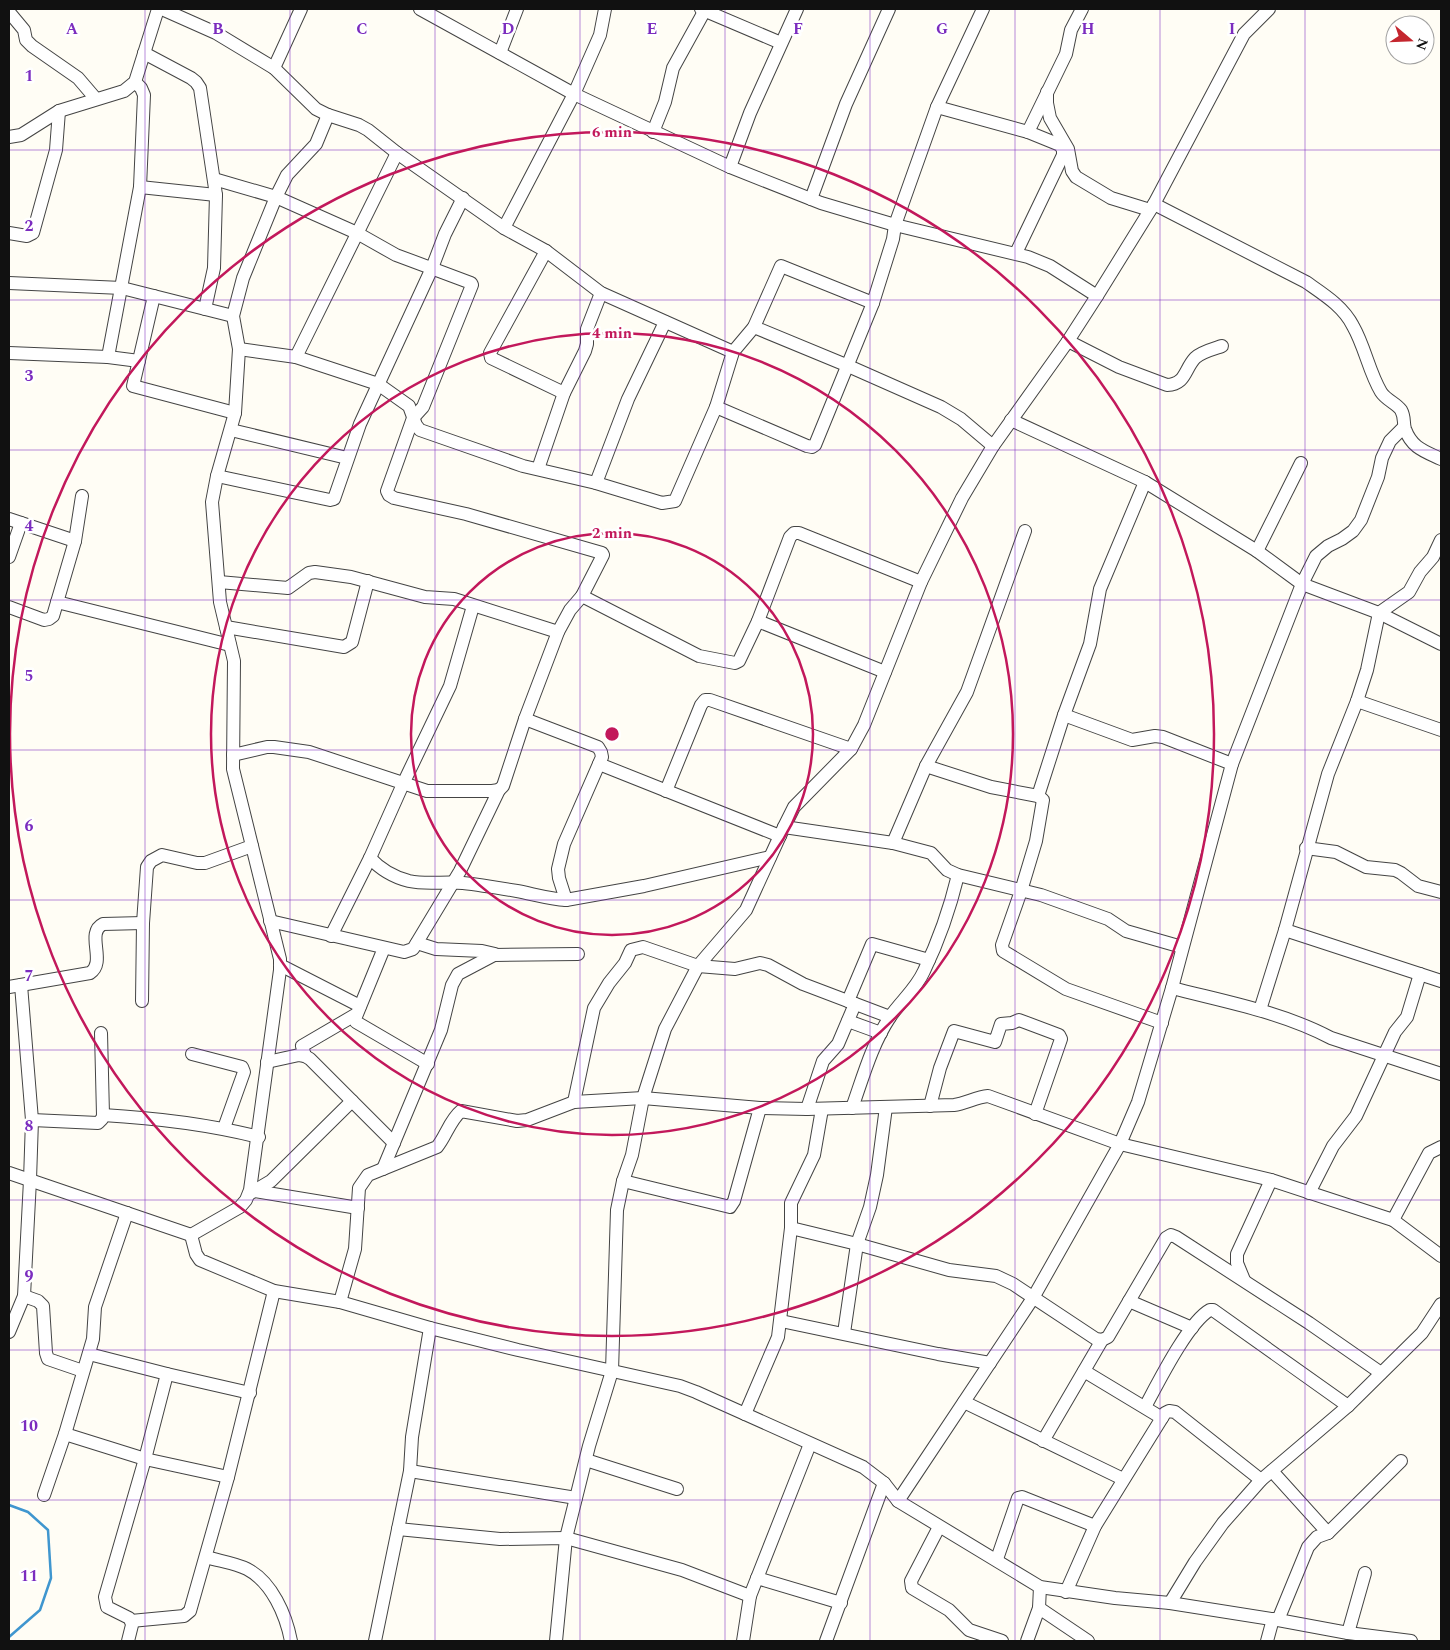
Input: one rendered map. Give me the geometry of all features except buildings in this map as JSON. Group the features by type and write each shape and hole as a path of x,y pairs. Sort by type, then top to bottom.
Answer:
{"street":[{"path":"9,137 21,135 60,111 124,91 135,82 158,9"},
{"path":"162,9 216,33 274,68 316,109 364,127 396,153 504,228 546,251 601,293 733,352"},
{"path":"274,68 301,9"},
{"path":"421,9 574,94 730,167 811,199 895,225 1016,253 1050,266 1097,296"},
{"path":"500,53 517,9"},
{"path":"504,228 574,94 600,36 605,9"},
{"path":"730,167 750,112 797,9"},
{"path":"811,199 846,104 889,9"},
{"path":"716,407 812,448 815,444 846,365 873,304 894,239 895,225 937,107 983,9"},
{"path":"1028,132 1066,54 1071,30 1082,9"},
{"path":"556,1641 566,1538 612,1371 617,1210 623,1180 632,1155 643,1098 665,1028 698,966 742,916 794,807 851,749 864,725 922,582 962,498 993,446 1068,341 1152,207 1244,34 1269,9"},
{"path":"653,132 665,102 670,74 703,10 781,43"},
{"path":"9,12 24,30 26,40 78,78 96,99"},
{"path":"144,52 196,82 200,88 216,195 214,268 205,309"},
{"path":"108,357 140,187 144,95 141,88 135,82"},
{"path":"1047,92 1050,118 1068,149 1072,172 1076,177 1111,198 1152,207 1306,282 1328,297 1353,325 1382,395 1401,411 1404,418 1404,427 1412,443 1441,459"},
{"path":"937,107 1028,132 1060,145 1063,150 1063,155 1016,253"},
{"path":"9,233 28,236 33,233 56,150 60,111"},
{"path":"252,1193 280,965 233,769 234,675 230,645 220,602 212,502 217,476 235,413 239,349 233,316 243,278 276,197 290,170 316,144 328,115"},
{"path":"296,357 396,153"},
{"path":"214,179 276,197 357,233 396,255 471,283 472,288 423,407 411,412"},
{"path":"140,187 216,195"},
{"path":"217,476 330,500 334,499 360,424 463,198"},
{"path":"546,251 490,356 564,393"},
{"path":"239,349 296,357 378,384 411,412 420,430 495,457 596,482 662,503 675,501 716,407 733,352 754,327 781,266 873,304"},
{"path":"9,283 122,288 233,316"},
{"path":"538,469 564,393 585,351 587,329 601,293"},
{"path":"154,296 133,383 135,387 235,413"},
{"path":"596,482 628,399 665,322"},
{"path":"754,327 846,365 946,410 961,419 993,446"},
{"path":"1068,341 1119,367 1167,385 1180,382 1198,355 1222,346"},
{"path":"9,354 108,357 139,361"},
{"path":"270,921 404,952 413,949 453,882 499,790 503,786 525,719 558,632 570,610 582,596 603,558 602,553 466,514 394,498 389,495 387,491 411,412"},
{"path":"1011,420 1145,482 1257,551 1302,584 1379,612 1441,644"},
{"path":"898,1502 1034,1298 1120,1144 1138,1102 1162,1023 1232,764 1302,584 1316,556 1328,546 1348,535 1361,520 1378,477 1382,458 1390,441 1404,427"},
{"path":"230,430 347,458"},
{"path":"1257,551 1301,463"},
{"path":"1038,796 1064,714 1090,644 1100,589 1145,482"},
{"path":"9,607 44,620 49,620 53,616 75,541 82,496"},
{"path":"9,519 75,541"},
{"path":"9,557 21,523"},
{"path":"893,843 926,766 967,692 1025,531"},
{"path":"582,596 699,656 735,663 739,662 758,621 790,537 794,533 800,533 922,582"},
{"path":"1260,1010 1285,930 1306,848 1328,774 1357,702 1367,670 1379,612 1409,592 1420,572 1434,557 1441,540"},
{"path":"219,582 288,588 309,573 315,572 368,581 425,597 454,600 558,632"},
{"path":"226,627 344,647 352,642 368,581"},
{"path":"57,602 230,645"},
{"path":"331,936 370,858 453,678 473,606"},
{"path":"758,621 885,672"},
{"path":"666,791 704,700 710,700 744,711 851,749"},
{"path":"1357,702 1441,730"},
{"path":"1064,714 1132,740 1155,736 1232,764"},
{"path":"525,719 598,747 601,752 602,757 564,844 558,869 566,900"},
{"path":"234,755 267,747 308,752 427,791 499,790"},
{"path":"599,764 666,791 782,832 893,843 931,854 947,870 958,875 1041,895 1108,919 1126,931 1182,947"},
{"path":"926,766 991,787 1038,796 1043,800 1037,837 1002,945 1003,951 1066,989 1162,1023"},
{"path":"142,1001 143,923 147,867 156,857 162,855 196,863 205,863 252,846"},
{"path":"1306,848 1336,852 1366,867 1395,870 1418,886 1441,892"},
{"path":"370,858 379,868 392,876 410,881 453,882 498,887 555,900 566,900 644,886 770,857"},
{"path":"852,1108 881,1033 890,1017 919,981 929,960 948,914 958,875"},
{"path":"9,1332 24,1296 32,1120 15,986 90,973 97,965 96,934 100,926 103,924 143,923"},
{"path":"1285,930 1441,981"},
{"path":"417,943 436,948 482,951 496,955"},
{"path":"807,1109 823,1061 836,1046 848,1021 852,1002 872,944 929,960"},
{"path":"574,1102 594,1008 631,950 643,947 698,966 735,969 760,964 768,965 803,984 890,1017"},
{"path":"384,948 358,1010 356,1022 428,1064"},
{"path":"383,1169 428,1064 441,1030 454,979 458,974 487,957 496,955 578,954"},
{"path":"280,965 358,1010"},
{"path":"1309,1193 1334,1146 1356,1116 1395,1032 1407,1017 1420,974"},
{"path":"1172,988 1260,1010 1331,1038 1441,1074"},
{"path":"305,1056 302,1046 358,1010"},
{"path":"930,1106 940,1068 954,1031 995,1042 1001,1024 1019,1020 1059,1035 1061,1039 1036,1114"},
{"path":"848,1021 881,1033"},
{"path":"32,1120 98,1123 102,1118 101,1033"},
{"path":"192,1054 242,1066 244,1069 224,1128"},
{"path":"267,1062 299,1055 310,1059 394,1143"},
{"path":"340,1302 354,1249 359,1188 362,1181 368,1175 437,1147 456,1115 461,1111 506,1120 527,1120 574,1102 643,1098 760,1108 807,1109 963,1104 988,1096 1120,1144 1271,1180 1393,1220 1441,1256"},
{"path":"9,1173 191,1235 240,1207 252,1193 271,1181 352,1101"},
{"path":"844,1334 857,1244 870,1207 878,1175 886,1107"},
{"path":"623,1180 730,1207 734,1202 760,1108"},
{"path":"745,1414 778,1337 792,1203 814,1155 822,1108"},
{"path":"103,1115 160,1119 224,1128 258,1137"},
{"path":"1393,1220 1429,1153 1441,1147"},
{"path":"1244,1280 1237,1263 1236,1254 1271,1180"},
{"path":"252,1193 358,1208"},
{"path":"44,1495 89,1354 94,1331 93,1313 127,1213"},
{"path":"790,1228 857,1244 949,1270 996,1276 1013,1284 1096,1338 1102,1340"},
{"path":"191,1235 196,1254 200,1260 274,1291 340,1302 430,1328 518,1350 680,1386 863,1468 884,1483 898,1502 1040,1587 1066,1592 1170,1603 1276,1619 1348,1633 1411,1641"},
{"path":"1044,1441 1102,1340 1108,1337 1166,1238 1171,1235 1244,1280 1381,1373"},
{"path":"131,1621 188,1614 228,1477 274,1291"},
{"path":"24,1296 38,1301 43,1306 48,1359 83,1372"},
{"path":"1129,1301 1192,1328"},
{"path":"1170,1603 1222,1523 1261,1480 1348,1406 1422,1333 1441,1304"},
{"path":"1144,1408 1168,1364 1192,1328 1207,1312 1213,1310 1348,1406"},
{"path":"781,1321 990,1363"},
{"path":"375,1641 410,1471 412,1437 430,1328"},
{"path":"89,1354 250,1393"},
{"path":"1084,1371 1162,1418"},
{"path":"128,1641 132,1625 131,1621 129,1618 107,1607 105,1597 145,1459 167,1374"},
{"path":"964,1402 1123,1479"},
{"path":"1066,1592 1095,1526 1165,1413 1175,1412 1261,1480"},
{"path":"64,1434 145,1459 228,1477"},
{"path":"742,1641 750,1596 810,1444"},
{"path":"586,1460 677,1489"},
{"path":"1267,1641 1308,1547 1317,1537 1328,1533 1401,1461"},
{"path":"410,1471 576,1498"},
{"path":"1272,1471 1328,1533"},
{"path":"826,1641 884,1483"},
{"path":"997,1560 1018,1498 1022,1497 1095,1526"},
{"path":"939,1527 911,1581 912,1588 949,1610 969,1630 1002,1641"},
{"path":"398,1529 500,1539 566,1538 682,1570 750,1596"},
{"path":"206,1557 246,1568 257,1575 274,1595 288,1628 291,1641"},
{"path":"1348,1633 1364,1573"},
{"path":"757,1578 841,1603"},
{"path":"1027,1641 1039,1608 1040,1587"},
{"path":"1039,1608 1088,1641"}],"waterway":[{"path":"9,1505 28,1512 48,1530 51,1578 40,1610 9,1637"}]}
